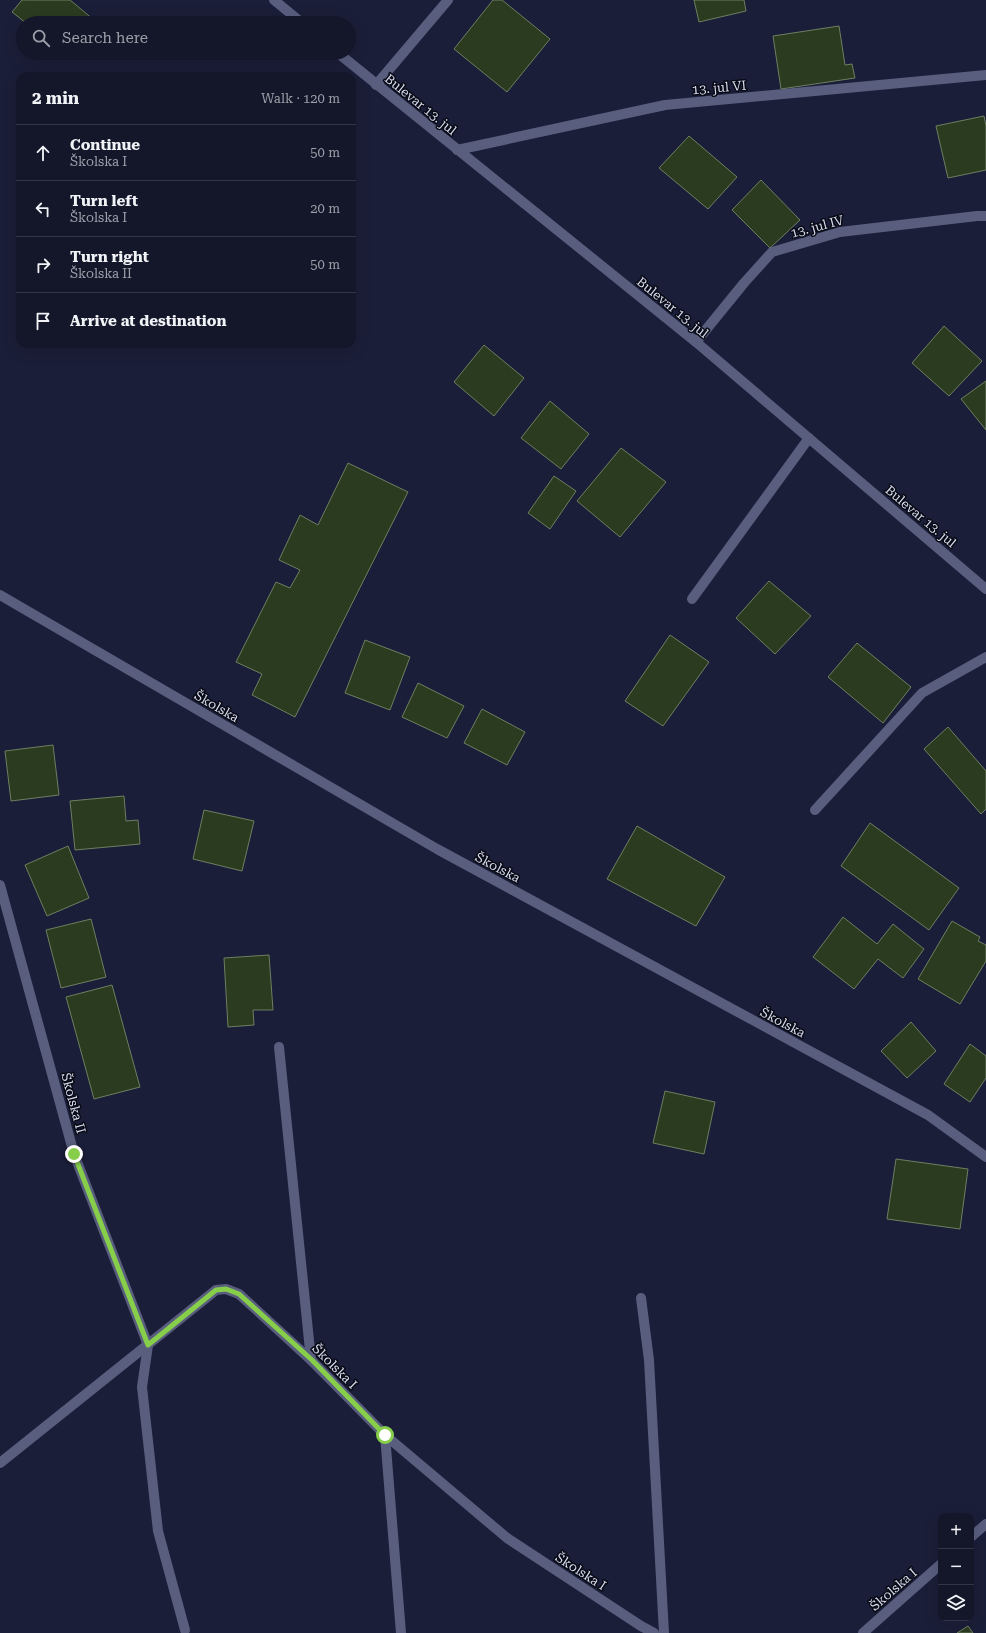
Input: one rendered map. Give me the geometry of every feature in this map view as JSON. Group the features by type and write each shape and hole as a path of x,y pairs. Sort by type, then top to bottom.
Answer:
{"street":[{"path":"274,0 293,16"},
{"path":"376,85 448,0"},
{"name":"Bulevar 13. jul","path":"346,60 696,342 986,589"},
{"name":"13. jul VI","path":"457,150 665,105 986,76"},
{"name":"13. jul IV","path":"696,342 744,283 772,252 840,232 986,216"},
{"path":"692,599 809,438"},
{"name":"Školska","path":"0,595 437,849 928,1115 986,1157"},
{"path":"815,810 922,693 986,657"},
{"name":"Školska II","path":"0,885 74,1154 148,1345"},
{"path":"279,1047 312,1360"},
{"name":"Školska I","path":"0,1463 216,1290 226,1289 239,1294 312,1360 385,1435 507,1538 651,1632"},
{"path":"641,1298 649,1360 664,1633"},
{"path":"148,1345 142,1387 158,1531 185,1630"},
{"path":"385,1435 401,1633"},
{"path":"974,1534 986,1524"},
{"name":"Školska I","path":"863,1633 938,1567"}],"building":[{"path":"22,0 70,0 89,16 17,16 12,12"},
{"path":"493,0 502,0 550,39 507,92 454,49"},
{"path":"694,0 744,0 746,11 699,22"},
{"path":"839,26 845,65 852,64 855,78 781,89 773,36"},
{"path":"984,116 986,126 986,170 948,178 936,126"},
{"path":"689,136 737,177 708,209 659,168"},
{"path":"761,180 800,220 770,248 732,210"},
{"path":"944,326 982,361 949,396 912,363"},
{"path":"484,345 524,378 494,416 454,382"},
{"path":"986,381 986,430 961,399"},
{"path":"550,401 589,434 561,469 521,438"},
{"path":"621,448 666,482 620,537 577,501"},
{"path":"348,463 408,492 295,717 252,695 262,674 236,662 276,582 290,588 300,570 279,560 300,515 318,525"},
{"path":"554,476 576,491 550,529 528,513"},
{"path":"769,581 811,616 775,654 736,618"},
{"path":"670,635 709,662 663,726 625,701"},
{"path":"365,640 410,657 390,710 345,693"},
{"path":"857,643 911,687 883,723 828,677"},
{"path":"418,683 464,706 447,738 402,717"},
{"path":"482,709 525,732 507,765 464,743"},
{"path":"948,727 986,771 986,809 981,814 924,749"},
{"path":"53,745 59,795 11,801 5,751"},
{"path":"124,796 126,821 138,820 140,844 75,850 70,801"},
{"path":"204,810 254,821 242,871 193,859"},
{"path":"870,823 959,888 929,930 841,866"},
{"path":"637,826 725,877 696,926 607,879"},
{"path":"68,846 89,898 47,916 25,865"},
{"path":"843,917 877,944 893,924 924,949 903,978 878,959 854,989 813,957"},
{"path":"91,919 106,977 61,988 46,930"},
{"path":"952,921 980,937 978,941 986,945 986,961 960,1004 918,979"},
{"path":"269,955 273,1010 253,1010 254,1025 228,1027 224,958"},
{"path":"112,985 140,1087 94,1099 66,997"},
{"path":"911,1022 936,1051 907,1078 881,1051"},
{"path":"970,1044 986,1056 986,1078 970,1102 944,1084"},
{"path":"665,1091 715,1102 704,1154 653,1143"},
{"path":"896,1159 968,1169 960,1229 887,1219"},
{"path":"968,1626 973,1633 957,1633"}],"route":[{"path":"74,1154 148,1345 216,1290 226,1289 239,1294 312,1360 385,1435"}]}
